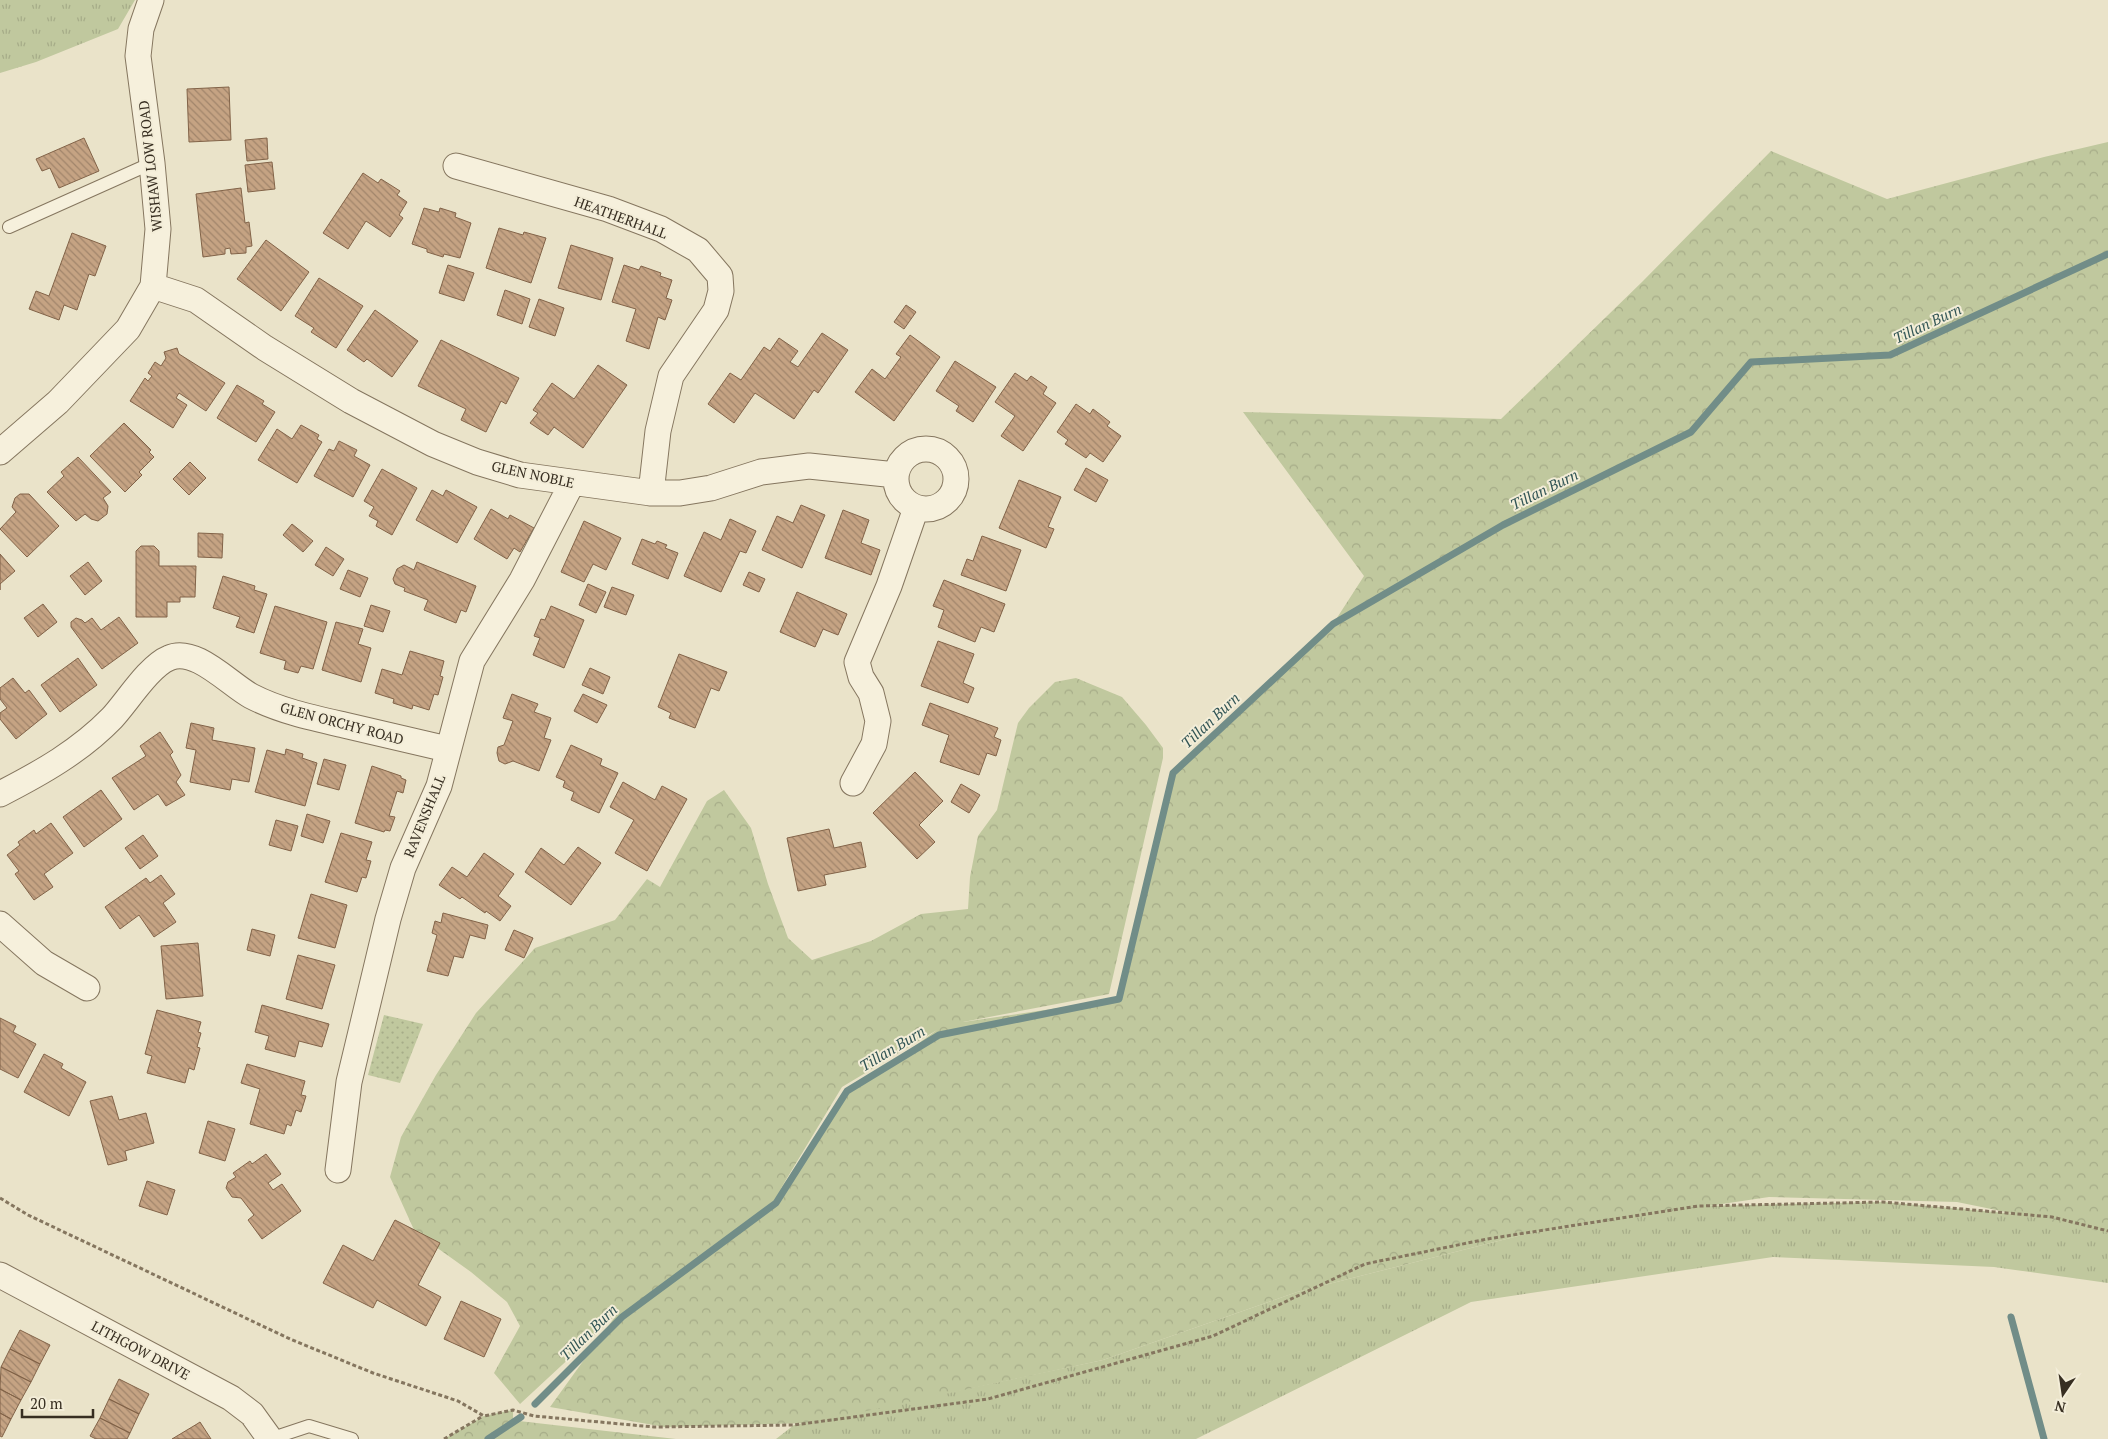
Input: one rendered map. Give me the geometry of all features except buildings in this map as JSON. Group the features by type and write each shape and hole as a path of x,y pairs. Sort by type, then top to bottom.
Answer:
{"street":[{"name":"WISHAW LOW ROAD","path":"0,452 58,402 128,329 153,286 158,229 152,164 138,56 141,29 151,0"},
{"name":"HEATHERHALL","path":"456,166 608,209 661,229 698,250 720,276 721,291 716,310 671,376 658,431 651,494"},
{"name":"GLEN NOBLE","path":"153,286 196,300 265,348 351,401 433,444 477,462 520,475 651,494 680,493 711,488 761,472 809,466 896,475"},
{"path":"923,449 942,453 954,468 955,488 951,497 935,508 925,510 916,508 907,503 900,495 896,485 899,465 905,457 923,449"},
{"name":"RAVENSHALL","path":"338,1170 349,1082 388,919 403,868 439,786 472,661 522,580 572,483"},
{"path":"854,783 874,744 878,720 871,693 861,677 857,662 888,586 916,508"},
{"name":"GLEN ORCHY ROAD","path":"0,794 47,770 81,746 112,718 159,663 170,657 183,655 198,661 250,696 292,712 448,749"},
{"path":"0,924 44,963 87,988"},
{"name":"LITHGOW DRIVE","path":"0,1275 231,1398 252,1414 270,1439"}],"lane":[{"path":"9,227 152,164"},
{"path":"270,1439 309,1426 352,1439"}],"path":[{"path":"0,1198 28,1215 290,1339 373,1373 458,1401 484,1416"},
{"path":"444,1439 484,1416 513,1410 534,1416 654,1427 794,1425 988,1399 1213,1336 1365,1264 1487,1239 1698,1206 1883,1202 2052,1218 2108,1231"}],"green space":[{"path":"0,0 135,0 118,29 36,62 0,73"},
{"path":"2108,142 2108,1233 1957,1202 1769,1197 1534,1232 1297,1292 1103,1360 811,1423 665,1427 550,1407 617,1314 520,1404 494,1373 520,1326 507,1302 471,1272 415,1232 390,1177 401,1137 436,1075 476,1013 535,948 615,920 647,879 660,887 707,801 724,790 751,828 768,884 788,938 812,960 871,941 921,914 968,909 970,877 978,836 997,810 1018,723 1029,708 1055,682 1076,678 1122,697 1163,748 1163,758 1109,994 963,1022 1119,999 1173,773 1333,624 1364,576 1243,412 1501,419 1643,281 1771,151 1887,199","holes":["937,1030 876,1074 847,1091 781,1188 842,1087"]},
{"path":"384,1015 423,1024 400,1083 368,1075"},
{"path":"1883,1202 2052,1217 2108,1231 2108,1283 1994,1267 1773,1257 1471,1302 1196,1439 776,1439 794,1425 1103,1360 1297,1292 1534,1232 1702,1206"},
{"path":"513,1410 513,1420 485,1439 444,1439 484,1416"},
{"path":"519,1421 676,1439 490,1439"}],"waterway":[{"name":"Tillan Burn","path":"535,1404 622,1317 776,1203 847,1091 939,1035 1119,999 1173,773 1333,624 1503,525 1691,432 1751,362 1890,355 2108,254"},
{"path":"2011,1317 2044,1439"},
{"name":"Tillan Burn","path":"488,1439 521,1417"}]}
